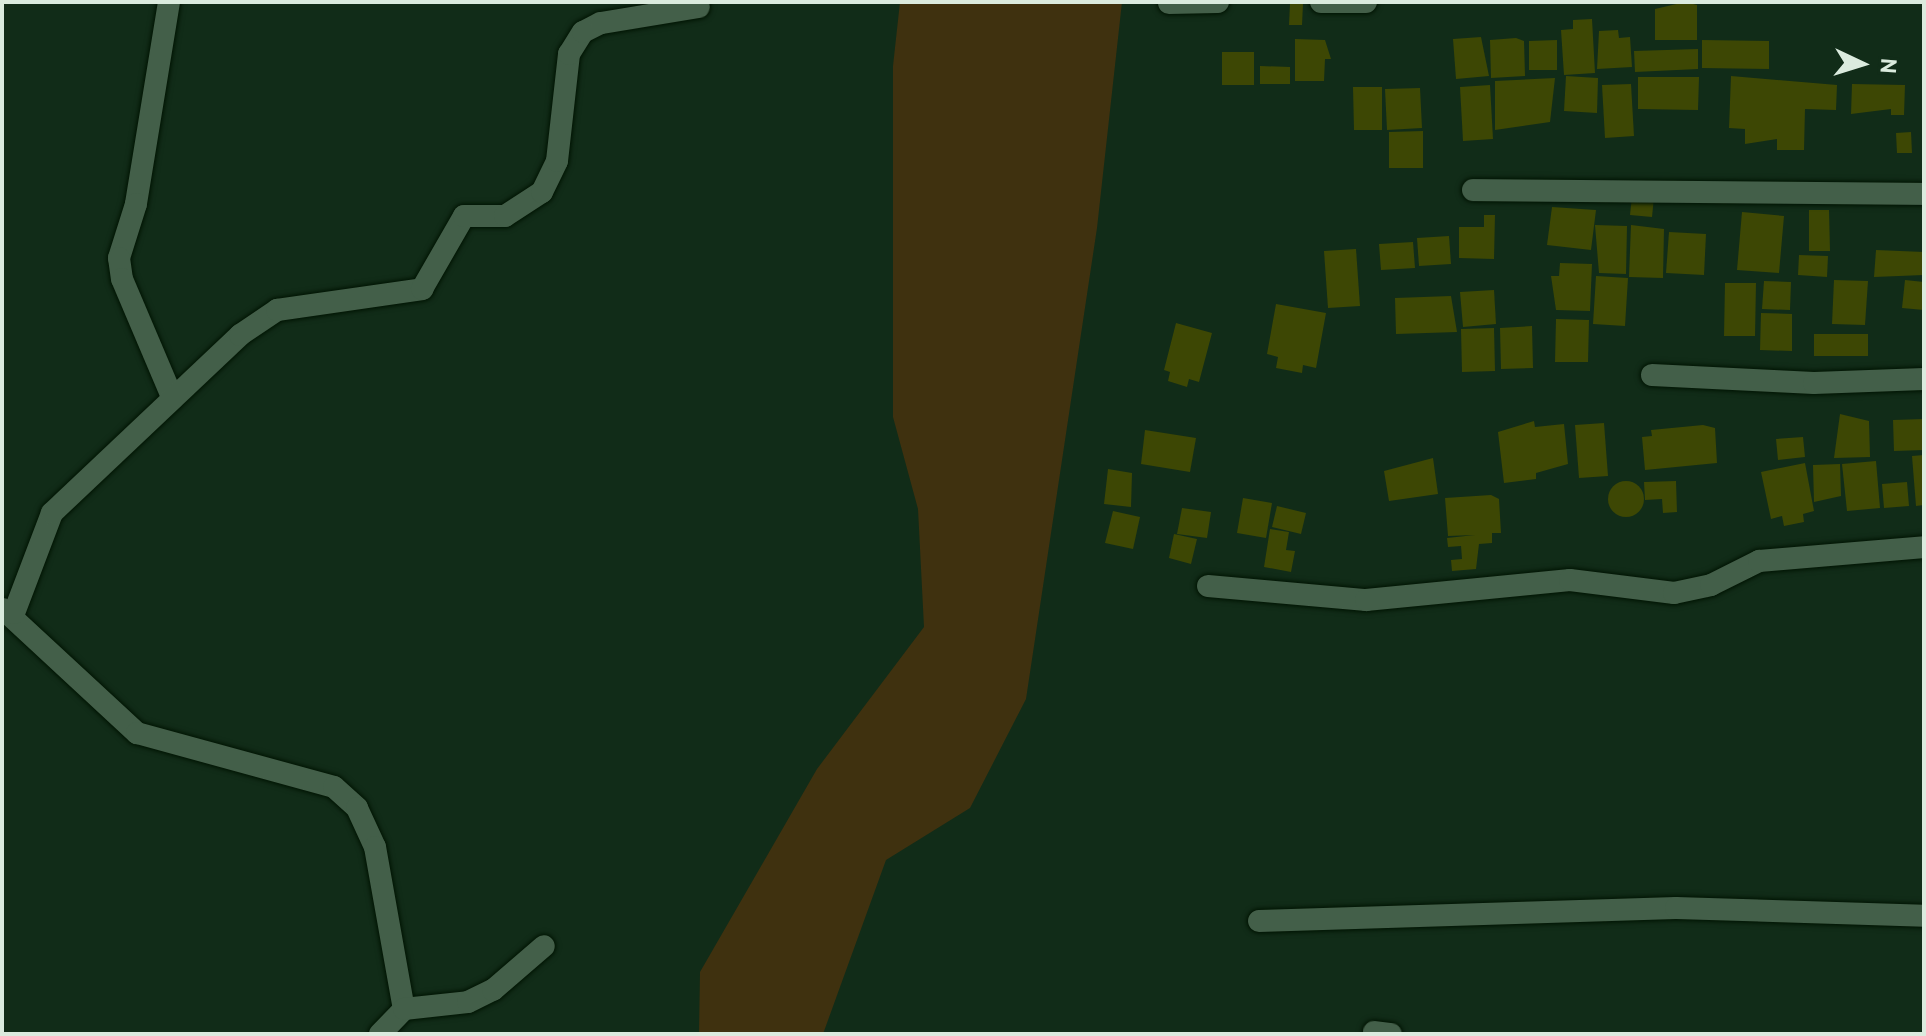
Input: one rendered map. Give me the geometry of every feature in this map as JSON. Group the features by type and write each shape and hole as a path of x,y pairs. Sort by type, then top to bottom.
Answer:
{"street":[{"path":"169,2 136,204 119,258 122,279 173,399"},
{"path":"1169,3 1218,2"},
{"path":"1321,2 1366,2"},
{"path":"404,1009 375,847 357,808 334,787 137,733 8,611 52,513 240,335 277,310 422,289 464,216 505,216 542,192 557,161 569,54 583,32 699,7"},
{"path":"1473,190 1924,194"},
{"path":"1652,375 1814,383 1924,379"},
{"path":"1208,586 1366,600 1570,580 1674,593 1711,585 1759,561 1924,547"},
{"path":"1259,921 1676,908 1924,916"},
{"path":"380,1034 404,1009 468,1002 493,990 544,946"}],"shaded area":[{"path":"900,2 1122,2 1097,228 1026,699 970,808 886,860 823,1034 699,1034 700,972 817,769 924,627 918,509 893,417 893,66"}],"building":[{"path":"1685,2 1697,5 1697,40 1655,40 1655,9"},
{"path":"1290,4 1303,4 1302,25 1289,25"},
{"path":"1592,19 1595,73 1564,75 1561,30 1573,29 1573,20"},
{"path":"1618,30 1619,38 1630,37 1632,67 1597,69 1599,31"},
{"path":"1481,37 1489,76 1456,79 1453,39"},
{"path":"1516,38 1524,41 1525,76 1491,78 1490,40"},
{"path":"1295,39 1325,40 1331,59 1325,59 1324,81 1295,81"},
{"path":"1557,40 1557,70 1529,70 1529,41"},
{"path":"1702,40 1769,41 1769,69 1702,68"},
{"path":"1698,49 1698,69 1635,72 1634,51"},
{"path":"1222,52 1254,52 1254,85 1222,85"},
{"path":"1260,66 1290,67 1290,84 1260,84"},
{"path":"1566,76 1598,78 1597,113 1564,111"},
{"path":"1731,76 1837,85 1836,110 1805,109 1804,150 1777,150 1777,139 1745,144 1745,129 1729,128"},
{"path":"1638,77 1699,77 1698,110 1638,109"},
{"path":"1555,78 1550,122 1495,130 1495,81"},
{"path":"1631,84 1634,136 1605,138 1602,85"},
{"path":"1852,84 1905,85 1904,115 1891,115 1891,109 1851,114"},
{"path":"1490,85 1493,139 1463,141 1460,87"},
{"path":"1353,87 1382,87 1382,130 1354,130"},
{"path":"1420,88 1422,128 1387,130 1385,89"},
{"path":"1423,131 1423,168 1389,168 1389,132"},
{"path":"1911,132 1912,153 1897,153 1896,133"},
{"path":"1632,196 1654,197 1652,217 1630,215"},
{"path":"1552,207 1596,210 1591,250 1547,245"},
{"path":"1809,210 1829,210 1830,251 1809,251"},
{"path":"1742,212 1784,216 1779,273 1737,270"},
{"path":"1484,215 1495,215 1494,259 1459,258 1459,227 1484,227"},
{"path":"1595,225 1627,226 1626,274 1599,273"},
{"path":"1631,225 1664,229 1663,278 1629,277"},
{"path":"1669,232 1706,234 1704,275 1666,273"},
{"path":"1449,236 1451,264 1419,266 1417,238"},
{"path":"1413,242 1415,268 1381,270 1379,244"},
{"path":"1356,249 1360,306 1328,308 1324,251"},
{"path":"1876,250 1924,252 1924,275 1874,277"},
{"path":"1799,255 1828,256 1827,277 1798,275"},
{"path":"1560,263 1592,264 1590,311 1556,310 1551,276 1559,276"},
{"path":"1596,276 1628,278 1625,326 1593,324"},
{"path":"1834,280 1868,281 1865,325 1832,324"},
{"path":"1905,280 1924,282 1924,310 1902,308"},
{"path":"1764,281 1791,282 1790,310 1762,309"},
{"path":"1725,283 1756,283 1755,336 1724,336"},
{"path":"1494,290 1496,324 1463,327 1460,292"},
{"path":"1451,296 1457,332 1396,334 1395,298"},
{"path":"1276,304 1326,313 1316,368 1303,365 1302,373 1276,368 1278,357 1267,354"},
{"path":"1761,313 1792,314 1792,351 1760,350"},
{"path":"1556,319 1589,320 1588,362 1555,362"},
{"path":"1176,323 1212,333 1199,382 1189,379 1187,387 1168,381 1170,372 1164,370"},
{"path":"1532,326 1533,368 1501,369 1500,328"},
{"path":"1494,328 1495,371 1462,372 1461,329"},
{"path":"1814,334 1868,334 1868,356 1814,356"},
{"path":"1840,414 1869,421 1870,457 1834,458"},
{"path":"1924,419 1924,450 1894,451 1893,420"},
{"path":"1534,421 1535,427 1564,424 1568,464 1536,473 1536,479 1504,483 1498,432"},
{"path":"1604,423 1608,476 1579,478 1575,425"},
{"path":"1703,425 1715,428 1717,463 1645,470 1642,437 1652,436 1651,430"},
{"path":"1145,430 1196,438 1190,472 1141,464"},
{"path":"1803,437 1805,457 1778,460 1776,439"},
{"path":"1924,455 1924,505 1916,506 1912,456"},
{"path":"1433,458 1438,494 1389,501 1384,471"},
{"path":"1876,461 1880,508 1847,511 1842,464"},
{"path":"1805,463 1814,511 1803,514 1804,522 1784,526 1782,516 1771,519 1761,472"},
{"path":"1840,464 1841,496 1814,502 1813,465"},
{"path":"1108,469 1132,473 1131,507 1104,504"},
{"path":"1626,481 1639,486 1644,499 1639,512 1626,517 1613,512 1608,499 1613,486"},
{"path":"1676,481 1677,512 1663,513 1662,499 1645,500 1644,482"},
{"path":"1907,482 1909,506 1884,508 1882,484"},
{"path":"1491,495 1499,499 1501,533 1492,533 1492,543 1479,544 1476,569 1452,571 1451,560 1462,559 1461,546 1448,547 1447,538 1475,535 1448,536 1445,498"},
{"path":"1243,498 1272,503 1266,538 1237,533"},
{"path":"1277,506 1306,513 1301,534 1272,527"},
{"path":"1182,508 1211,512 1207,538 1177,534"},
{"path":"1113,511 1140,517 1133,549 1105,543"},
{"path":"1270,529 1289,532 1286,550 1295,551 1291,572 1264,567"},
{"path":"1174,534 1197,539 1191,564 1169,558"}]}
